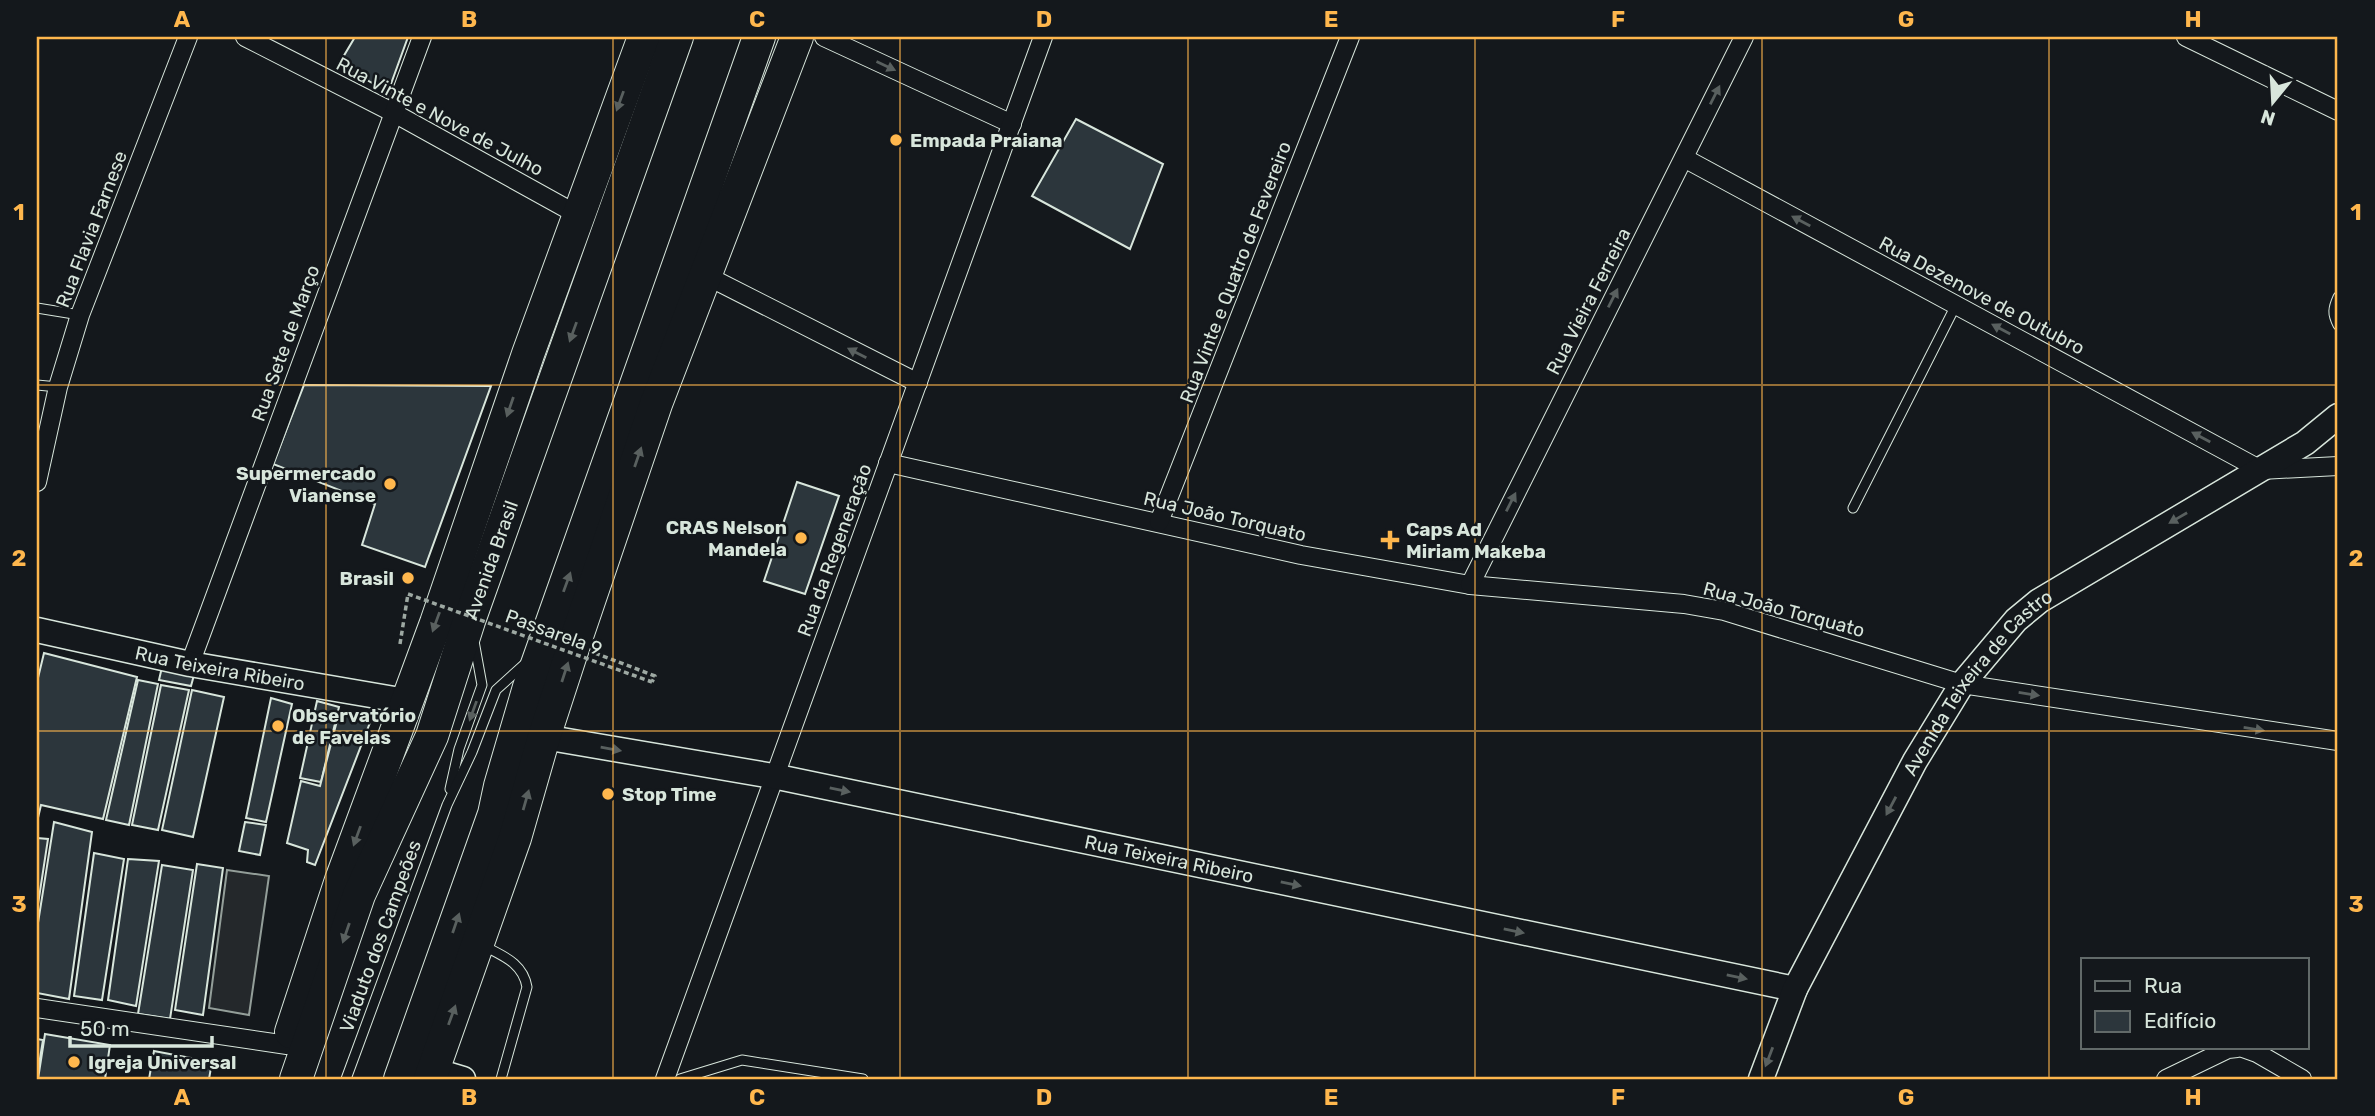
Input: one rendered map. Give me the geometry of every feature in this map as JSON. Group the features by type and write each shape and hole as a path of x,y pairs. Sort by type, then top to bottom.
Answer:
{"highway":[{"name":"Avenida Brasil","path":"275,1079 341,880 436,622 528,354 643,37"},
{"name":"Avenida Brasil","path":"296,1079 359,895 432,736 469,621 677,37"},
{"path":"432,1073 515,838 544,737 559,646 759,37"},
{"path":"656,404 670,337 776,37"},
{"path":"400,1079 494,814 511,748 559,646 656,404 797,37"},
{"path":"528,354 616,211"}],"street":[{"name":"Rua Flavia Farnese","path":"37,482 58,387 80,315 188,37"},
{"name":"Rua Vinte e Nove de Julho","path":"245,37 394,113 578,215"},
{"name":"Rua Sete de Março","path":"190,664 422,37"},
{"path":"824,37 1012,124"},
{"name":"Rua da Regeneração","path":"666,1079 1043,37"},
{"name":"Rua Vinte e Quatro de Fevereiro","path":"1159,522 1350,37"},
{"name":"Rua Vieira Ferreira","path":"1470,585 1744,37"},
{"path":"2186,37 2338,111"},
{"name":"Rua Dezenove de Outubro","path":"1684,158 2262,470"},
{"path":"705,275 918,383"},
{"name":"Avenida Teixeira de Castro","path":"1761,1079 1795,989 1915,761 1962,684 2016,620 2039,601 2305,443 2338,416"},
{"name":"Rua João Torquato","path":"888,463 1300,555 1470,585 1684,604 1724,611 1962,684 2338,741"},
{"path":"2262,470 2338,466"},
{"name":"Rua Teixeira Ribeiro","path":"37,630 190,664 406,701"},
{"name":"Rua Teixeira Ribeiro","path":"544,737 774,776 1795,989"},
{"path":"37,1008 287,1045"},
{"path":"2166,1079 2226,1050"},
{"path":"2249,1050 2302,1079"},
{"path":"432,1073 463,1079"}],"lane":[{"path":"2338,296 2333,308 2338,325"},
{"path":"1853,508 1956,305"},
{"path":"37,308 80,315"},
{"path":"37,385 58,387"},
{"path":"447,805 458,749 482,685 469,621"},
{"path":"447,805 472,752 495,690 559,646"},
{"name":"Viaduto dos Campeões","path":"346,1079 447,805"},
{"path":"478,943 517,964 525,977 527,987 501,1079"},
{"path":"680,1079 742,1060 863,1079"}],"path":[{"name":"Passarela 9","path":"408,594 652,682 655,676 559,646"}],"shaded area":[{"path":"227,870 269,876 249,1015 209,1008"}],"building":[{"path":"355,37 408,37 388,92 339,64"},
{"path":"1076,119 1163,164 1130,249 1032,196"},
{"name":"Supermercado Vianense","path":"304,385 491,386 425,567 362,545 375,504 273,464"},
{"name":"CRAS Nelson Mandela","path":"797,482 839,496 805,594 764,581"},
{"path":"44,653 137,677 103,819 41,805 37,822 37,682"},
{"path":"162,667 194,675 191,686 159,680"},
{"path":"138,680 158,684 129,825 106,820"},
{"path":"161,685 189,690 158,830 132,825"},
{"path":"192,690 224,697 193,837 162,830"},
{"name":"Observatório de Favelas","path":"271,698 292,704 266,822 246,818"},
{"path":"317,701 339,707 321,782 300,778"},
{"path":"339,713 371,720 315,865 307,862 308,850 287,843 301,781 320,786"},
{"path":"54,822 92,832 69,999 37,993 37,929"},
{"path":"245,822 266,825 260,855 239,851"},
{"path":"37,838 48,839 37,911"},
{"path":"94,853 124,859 102,1000 74,996"},
{"path":"128,859 159,861 136,1006 108,1000"},
{"path":"197,864 223,868 203,1015 175,1010"},
{"path":"162,865 193,870 170,1019 138,1014"},
{"name":"Igreja Universal","path":"45,1034 110,1045 105,1079 38,1079"},
{"path":"37,1039 43,1040 37,1077"},
{"path":"154,1051 212,1062 209,1079 149,1079"}],"place":[{"name":"Empada Praiana","path":"896,140"},
{"name":"Supermercado Vianense","path":"390,484"},
{"name":"CRAS Nelson Mandela","path":"801,538"},
{"name":"Caps Ad Miriam Makeba","path":"1390,540"},
{"name":"Brasil","path":"408,578"},
{"name":"Observatório de Favelas","path":"278,726"},
{"name":"Stop Time","path":"608,794"},
{"name":"Igreja Universal","path":"74,1062"}]}
